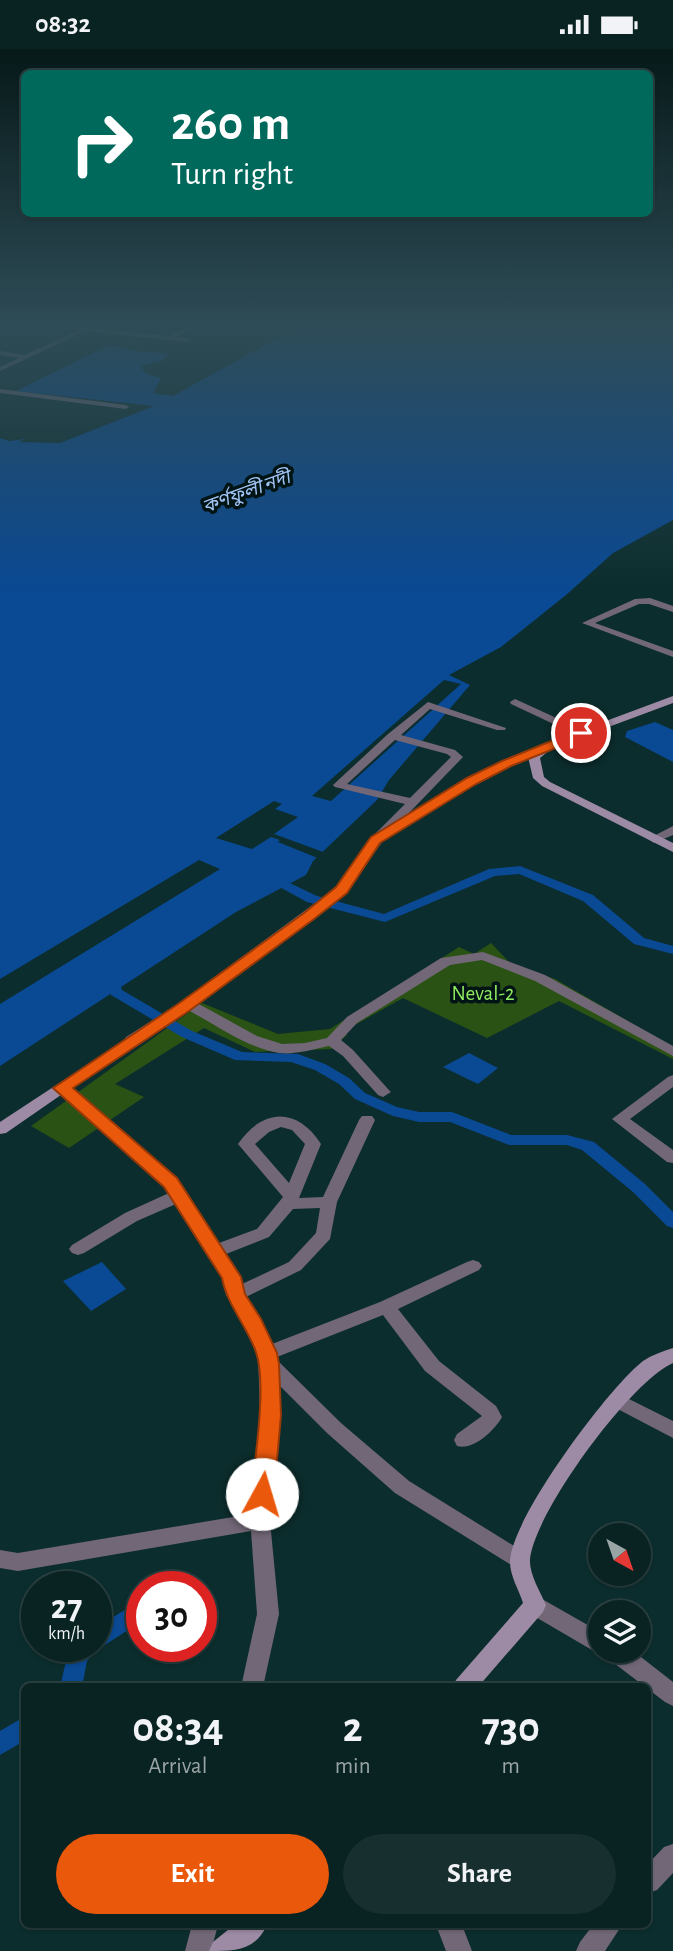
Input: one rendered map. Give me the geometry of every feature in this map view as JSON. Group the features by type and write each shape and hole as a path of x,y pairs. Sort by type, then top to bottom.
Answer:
{"main road":[{"path":"673,699 548,746 534,757 537,771 546,784 563,795 673,842"},
{"path":"657,837 673,848"},
{"path":"0,1129 131,1040"},
{"path":"467,1683 535,1605 520,1560 532,1525 552,1490 617,1399 649,1366 673,1355"},
{"path":"222,1951 250,1928"}],"street":[{"path":"673,609 650,601 638,601 588,620 587,623 673,655"},
{"path":"515,702 581,733"},
{"path":"411,802 339,785 428,705 501,728"},
{"path":"131,1040 185,1006 341,890 376,840 457,757 452,752 392,736"},
{"path":"376,840 472,781 548,746"},
{"path":"657,837 673,830"},
{"path":"185,1006 252,1039 281,1049 305,1047 332,1041 352,1020 446,961 483,956 540,978 673,1052"},
{"path":"332,1041 348,1053 383,1092"},
{"path":"673,1080 620,1119 673,1158"},
{"path":"62,1088 150,1163 180,1195 232,1277 235,1295 251,1319 268,1359 334,1428 402,1487 520,1560"},
{"path":"235,1295 295,1266 324,1235 329,1202 367,1120"},
{"path":"215,1251 263,1233 290,1200 313,1144 305,1130 295,1123 281,1121 263,1129 246,1145 290,1200 329,1202"},
{"path":"78,1249 131,1217 180,1195"},
{"path":"268,1359 473,1266"},
{"path":"386,1307 432,1366 489,1411 492,1417 489,1422 464,1440"},
{"path":"253,1683 268,1614 260,1521 270,1415 268,1359"},
{"path":"617,1399 673,1430"},
{"path":"0,1559 18,1562 260,1521"},
{"path":"535,1605 588,1636"},
{"path":"631,1663 673,1695"},
{"path":"651,1878 673,1856"},
{"path":"198,1951 204,1928"},
{"path":"450,1928 459,1951"},
{"path":"589,1951 607,1928"}],"green space":[{"name":"Neval-2","path":"491,943 512,965 555,979 673,1047 673,1059 559,1001 487,1038 403,998 346,1030 347,1035 331,1049 255,1052 204,1028 115,1084 144,1097 69,1148 31,1126 202,1003 278,1034 330,1029 459,947 474,954"}],"water":[{"name":"কর্ণফুলী নদী","path":"134,414 673,414 673,520 613,553 501,647 449,675 470,685 389,780 377,800 313,861 306,875 236,912 0,1066 0,438 9,441 25,439 19,442 60,443"},
{"path":"655,722 673,730 673,762 625,737 627,731"},
{"path":"469,1053 498,1068 478,1084 443,1067"},
{"path":"102,1262 126,1289 91,1311 63,1281"}],"pier":[{"path":"444,680 461,684 331,801 312,796"},
{"path":"274,801 282,804 275,809 298,817 274,834 326,853 320,859 271,837 252,849 216,838"},
{"path":"199,860 220,869 0,1004 0,979"}],"waterway":[{"path":"269,878 312,899 385,918 493,872 520,870 588,898 639,941 673,950"},
{"path":"109,974 116,992 187,1034 240,1057 293,1057 320,1067 344,1081 360,1096 393,1111 419,1117 452,1117 509,1140 567,1140 588,1146 639,1188 673,1222"},
{"path":"112,1630 126,1620"},
{"path":"72,1683 76,1662"},
{"path":"0,1744 21,1730"}],"route":[{"path":"262,1494 270,1415 269,1364 267,1353 251,1319 235,1295 232,1277 170,1182 62,1088 183,1007 309,916 341,890 376,840 472,781 581,733"}]}
